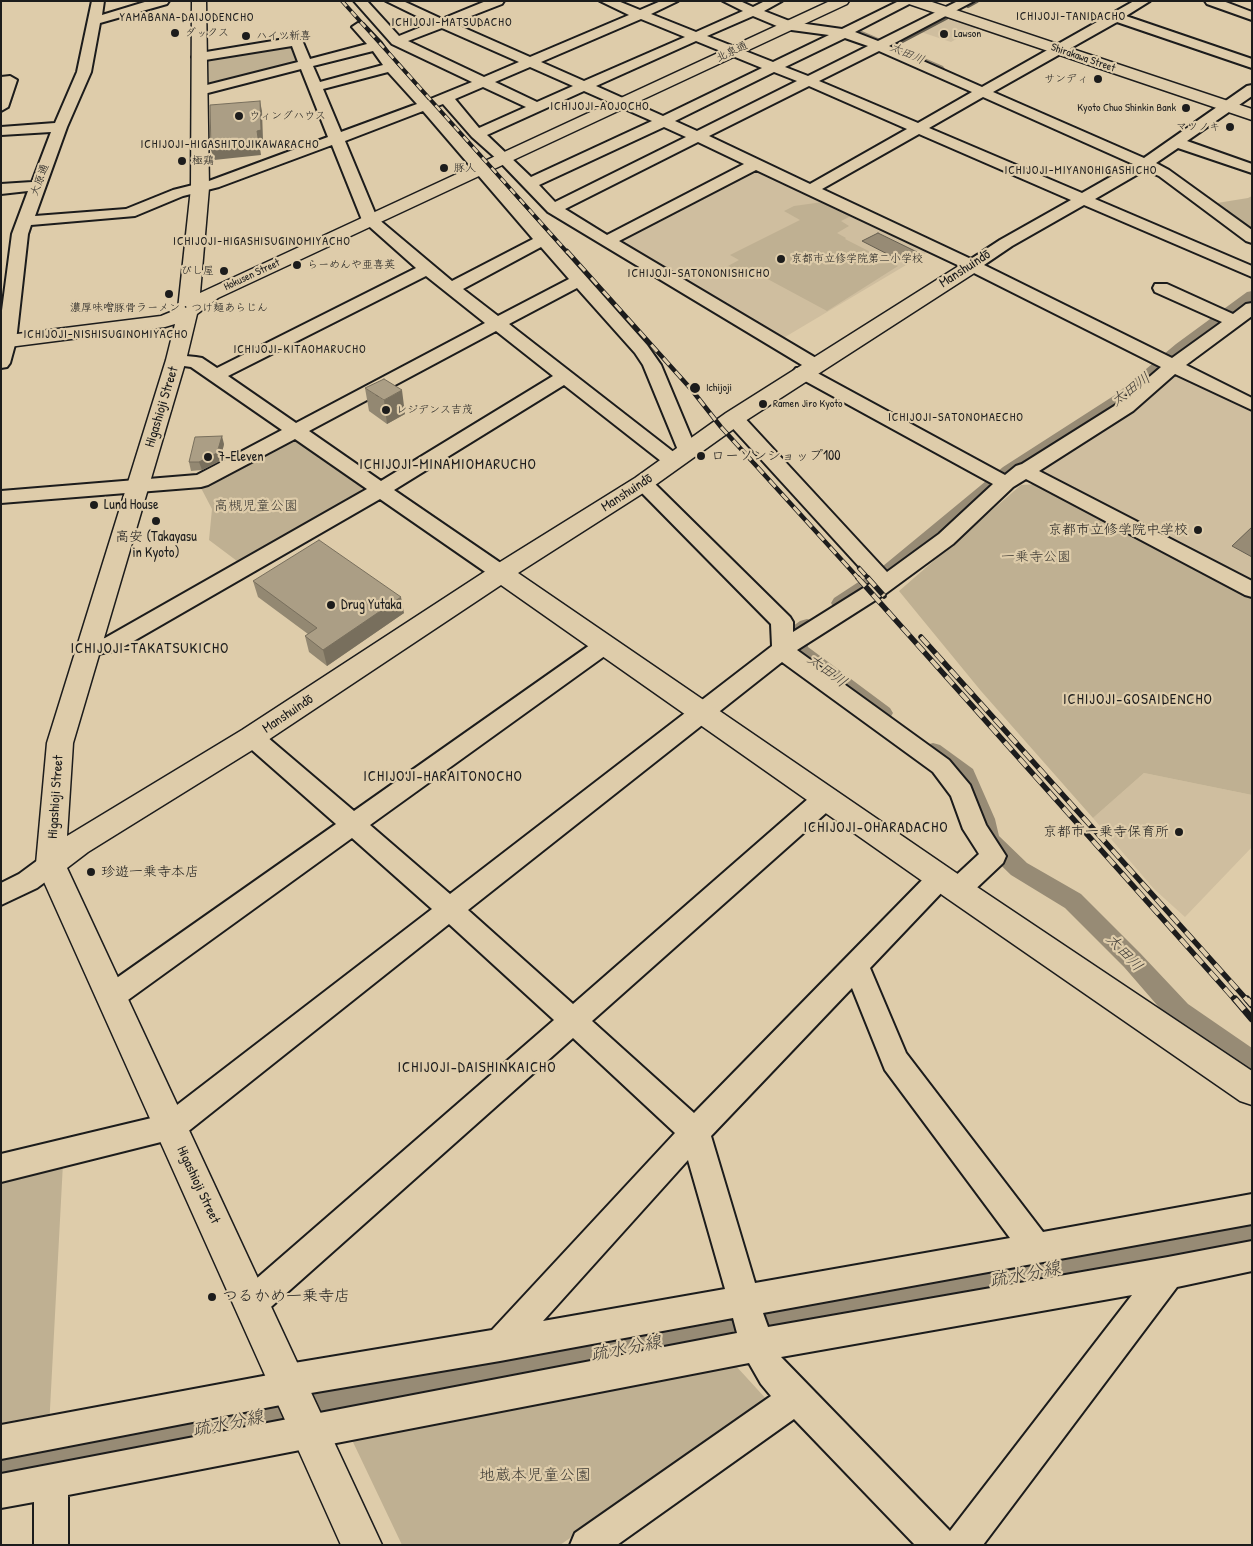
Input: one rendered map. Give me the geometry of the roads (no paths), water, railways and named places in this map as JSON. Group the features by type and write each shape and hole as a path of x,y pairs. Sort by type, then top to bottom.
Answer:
{"street":[{"name":"大原通","path":"1,363 6,304 20,234 60,127 84,72 98,1"},
{"path":"93,22 163,1"},
{"name":"Higashioji Street","path":"198,1 200,188 188,312 176,360 138,488 60,743 51,864 362,1545"},
{"path":"360,1 397,41 537,107"},
{"path":"392,1 664,121 810,189 972,266 1252,405"},
{"path":"397,41 498,1"},
{"path":"606,1 808,81 1252,272"},
{"path":"25,221 129,214 178,193 214,184 446,98 672,1"},
{"path":"729,1 792,24 846,32 883,45 1147,162 1252,238"},
{"path":"477,134 776,1"},
{"name":"北泉通","path":"623,103 842,1"},
{"path":"529,184 664,121 909,1"},
{"name":"Shirakawa Street","path":"914,1 950,10 1230,104 1252,108"},
{"name":"Shirakawa Street","path":"933,1 950,10"},
{"path":"553,209 968,1"},
{"path":"810,189 1144,1"},
{"path":"1211,1 1252,16"},
{"path":"1115,17 1252,64"},
{"path":"358,27 543,240 642,349 652,365 680,456"},
{"path":"199,57 291,42 297,43 370,220 427,269 565,376 680,456"},
{"path":"200,91 376,46"},
{"path":"316,88 391,67"},
{"path":"1,81 10,80 1,107"},
{"name":"Manshuindō","path":"1,895 28,881 78,844 252,737 501,573 643,483 734,418 808,369 972,266 1006,242 1147,162 1252,89"},
{"path":"446,98 477,134 504,158 553,209 607,241 808,369 1001,481"},
{"name":"Hokusen Street","path":"4,342 165,321 188,312 211,294 623,103"},
{"name":"Shirakawa Street","path":"1230,104 1252,115"},
{"path":"1,131 60,127"},
{"path":"1176,142 1252,169"},
{"path":"607,241 756,164"},
{"path":"1,188 37,186"},
{"path":"451,288 543,240"},
{"path":"215,376 427,269"},
{"path":"1,497 138,488 201,481 579,280"},
{"path":"1162,288 1227,318"},
{"path":"1,1168 171,1127 791,645 881,578 946,539 1001,481 1023,470 1126,407 1166,362 1227,318 1252,308"},
{"path":"176,360 196,362 949,884 1252,1090"},
{"path":"88,648 110,644 380,490 565,376"},
{"path":"734,418 881,578"},
{"path":"1023,470 1252,590"},
{"path":"500,1345 695,1132 856,965 949,884 994,856 975,829 962,792 941,766 791,645 782,622 643,483"},
{"path":"111,998 605,645"},
{"path":"252,737 450,909 695,1132 757,1345 772,1373 939,1545"},
{"path":"252,1303 826,798"},
{"path":"856,965 895,1061 1036,1248"},
{"path":"1,1491 51,1481 298,1402 500,1345 1252,1209"},
{"path":"1,1442 298,1402 757,1345 1168,1273 1252,1256"},
{"path":"961,1545 1168,1273"},
{"path":"587,1545 796,1398"},
{"path":"50,1545 51,1481"}],"waterway":[{"path":"968,6 977,1"},
{"path":"891,47 946,18"},
{"name":"太田川","path":"828,29 858,33 939,69"},
{"name":"太田川","path":"841,603 890,570 1009,471 1121,398 1182,347 1252,295"},
{"name":"太田川","path":"807,626 796,634 799,650 883,713"},
{"name":"太田川","path":"933,751 965,775 984,819 989,840 1019,869 1073,901 1132,960 1179,1012 1252,1062"},
{"name":"疏水分線","path":"1,1467 1252,1232"}],"railway":[{"path":"342,1 568,253"},
{"path":"567,251 691,389 721,427 859,579"},
{"path":"859,568 869,579"},
{"path":"858,578 1236,1001"},
{"path":"868,578 884,596"},
{"path":"921,637 1248,1001"},
{"path":"1235,999 1252,1019"},
{"path":"1247,999 1252,1005"}],"place":[{"name":"ダックス","path":"175,33"},
{"name":"Lawson","path":"944,34"},
{"name":"ハイツ新喜","path":"246,36"},
{"name":"サンディ","path":"1098,79"},
{"name":"Kyoto Chuo Shinkin Bank","path":"1186,108"},
{"name":"ウィングハウス","path":"239,116"},
{"name":"マツノキ","path":"1230,127"},
{"name":"極鶏","path":"182,161"},
{"name":"豚人","path":"444,168"},
{"name":"京都市立修学院第二小学校","path":"781,259"},
{"name":"らーめんや亜喜英","path":"297,265"},
{"name":"びし屋","path":"224,271"},
{"name":"濃厚味噌豚骨ラーメン・つけ麺あらじん","path":"169,294"},
{"name":"Ichijoji","path":"695,388"},
{"name":"Ramen Jiro Kyoto","path":"763,404"},
{"name":"レジデンス吉茂","path":"386,410"},
{"name":"ローソンショップ100","path":"701,456"},
{"name":"7-Eleven","path":"208,457"},
{"name":"Lund House","path":"94,505"},
{"name":"高安 (Takayasu in Kyoto)","path":"156,521"},
{"name":"京都市立修学院中学校","path":"1198,530"},
{"name":"Drug Yutaka","path":"331,605"},
{"name":"京都市一乗寺保育所","path":"1179,832"},
{"name":"珍遊一乗寺本店","path":"91,872"},
{"name":"つるかめ一乗寺店","path":"212,1297"}],"district":[{"name":"ICHIJOJI-TANIDACHO","path":"1071,17"},
{"name":"YAMABANA-DAIJODENCHO","path":"187,18"},
{"name":"ICHIJOJI-MATSUDACHO","path":"452,23"},
{"name":"ICHIJOJI-AOJOCHO","path":"600,107"},
{"name":"ICHIJOJI-HIGASHITOJIKAWARACHO","path":"230,145"},
{"name":"ICHIJOJI-MIYANOHIGASHICHO","path":"1081,171"},
{"name":"ICHIJOJI-HIGASHISUGINOMIYACHO","path":"262,242"},
{"name":"ICHIJOJI-SATONONISHICHO","path":"699,274"},
{"name":"ICHIJOJI-NISHISUGINOMIYACHO","path":"106,335"},
{"name":"ICHIJOJI-KITAOMARUCHO","path":"300,350"},
{"name":"ICHIJOJI-SATONOMAECHO","path":"956,418"},
{"name":"ICHIJOJI-MINAMIOMARUCHO","path":"448,465"},
{"name":"ICHIJOJI-TAKATSUKICHO","path":"150,649"},
{"name":"ICHIJOJI-GOSAIDENCHO","path":"1138,700"},
{"name":"ICHIJOJI-HARAITONOCHO","path":"443,777"},
{"name":"ICHIJOJI-OHARADACHO","path":"876,828"},
{"name":"ICHIJOJI-DAISHINKAICHO","path":"477,1068"}],"park label":[{"name":"高槻児童公園","path":"256,506"},
{"name":"一乗寺公園","path":"1036,557"},
{"name":"地蔵本児童公園","path":"535,1476"}]}
